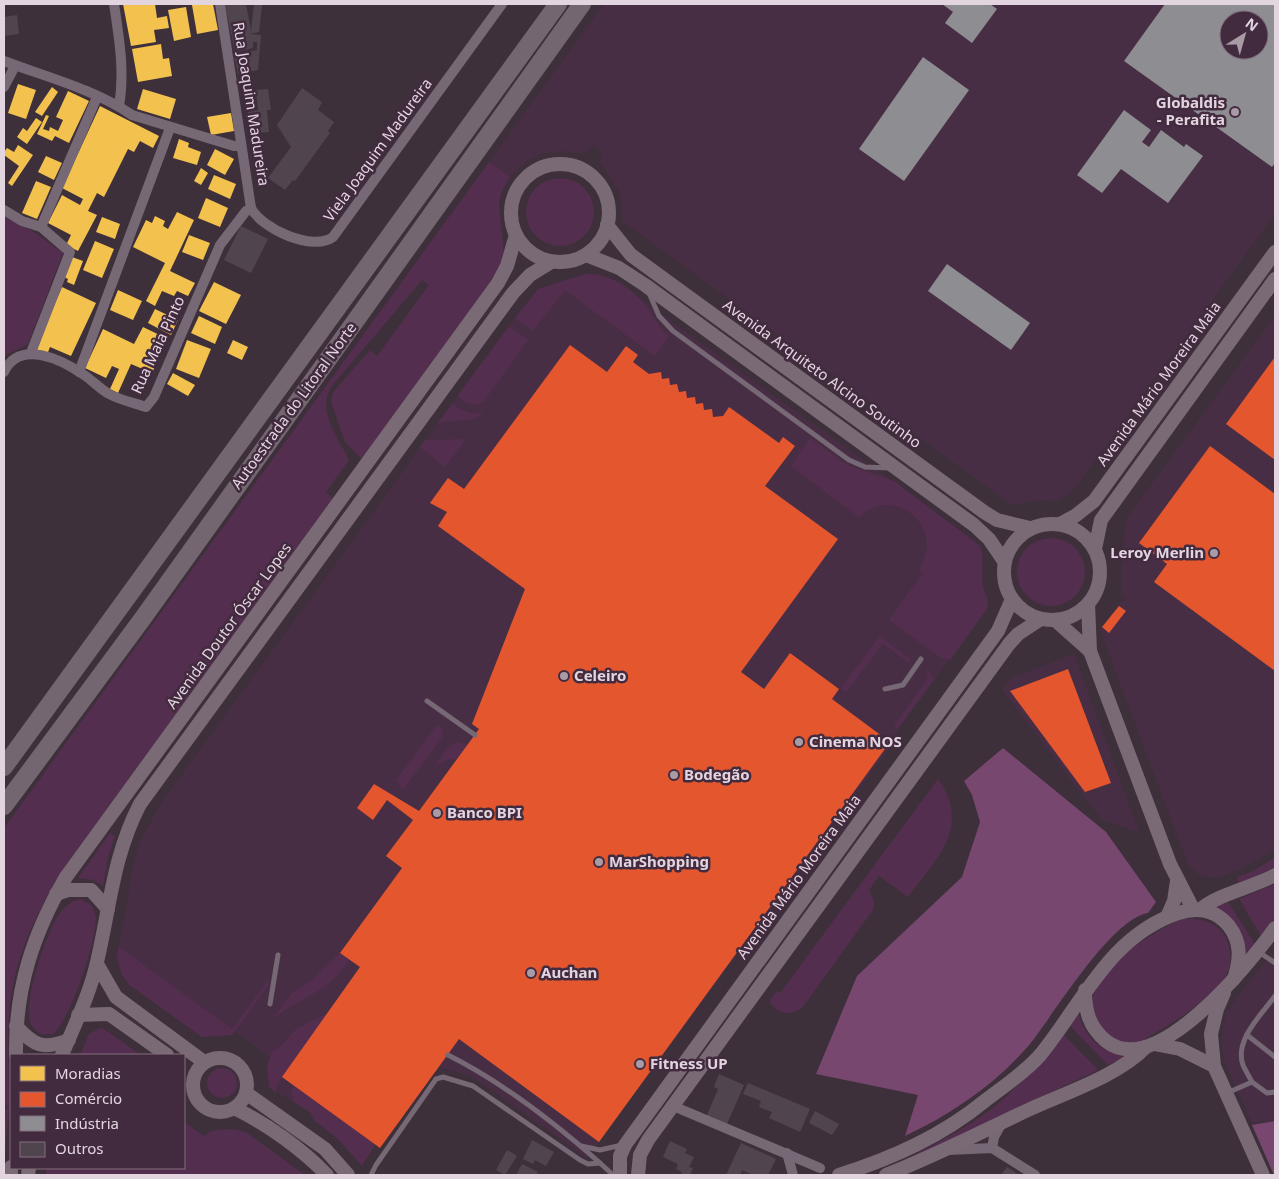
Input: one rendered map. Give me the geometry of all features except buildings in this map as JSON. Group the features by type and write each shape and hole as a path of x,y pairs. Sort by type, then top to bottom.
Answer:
{"highway":[{"name":"Autoestrada do Litoral Norte","path":"4,767 558,4"},
{"name":"Autoestrada do Litoral Norte","path":"4,806 143,618 582,4"}],"main road":[{"path":"561,164 576,167 588,174 599,184 606,197 609,211 607,225 596,247 586,255 569,262 551,262 531,252 516,236 511,222 511,207 515,193 523,181 534,172 547,166 561,164"},
{"name":"Avenida Arquiteto Alcino Soutinho","path":"607,225 631,255 984,512 997,520 1030,528"},
{"name":"Avenida Doutor Óscar Lopes","path":"16,1054 16,1026 29,956 46,912 66,877 498,283 507,266 516,236"},
{"name":"Avenida Mário Moreira Maia","path":"1060,524 1094,502 1275,252"},
{"path":"586,255 619,268 645,285 974,525 989,539 1004,561"},
{"path":"62,1054 97,964 116,862 128,827 140,804 513,293 530,275 551,262"},
{"path":"1095,549 1101,520 1275,279"},
{"path":"1050,523 1060,524 1080,533 1095,549 1100,563 1100,577 1096,591 1088,604 1073,615 1055,620 1040,618 1020,608 1012,599 1005,581 1004,561 1018,536 1030,528 1050,523"},
{"name":"Avenida Mário Moreira Maia","path":"620,1175 620,1156 625,1145 998,631 1012,599"},
{"path":"1088,604 1090,650 1177,881 1196,909 1216,914 1228,925 1238,941 1240,959 1231,984 1217,1009 1211,1034 1214,1066 1263,1175"},
{"path":"638,1175 640,1156 648,1140 1009,644 1018,634 1040,618"},
{"path":"1055,620 1090,650"},
{"path":"839,1175 866,1166 932,1138 984,1102 1040,1055 1103,966 1127,942 1166,917 1196,909 1208,902 1256,885 1275,875"},
{"path":"1166,917 1174,900 1177,881"},
{"path":"56,894 68,890 92,890 108,909"},
{"path":"886,1175 947,1150 1107,1073 1136,1057 1150,1045 1183,1026 1231,984 1275,928"},
{"path":"97,964 116,997 204,1062"},
{"path":"1085,990 1085,1004 1095,1032 1109,1043 1126,1049 1150,1045 1180,1049 1214,1066"},
{"path":"78,1015 109,1014 166,1054"},
{"path":"16,1026 28,1039 38,1045 54,1046 69,1040"},
{"path":"224,1057 236,1062 245,1073 246,1093 234,1108 216,1112 199,1103 194,1095 188,1072 204,1062 224,1057"},
{"path":"246,1093 325,1149 348,1175"},
{"path":"234,1108 252,1117 314,1162 327,1175"}],"street":[{"path":"114,4 119,37 122,90 119,106"},
{"name":"Rua Joaquim Madureira","path":"220,4 252,208"},
{"name":"Viela Joaquim Madureira","path":"252,208 255,216 284,235 309,242 329,241 502,4"},
{"path":"4,61 119,106 132,115 170,128 234,146 241,146"},
{"path":"4,87 15,66"},
{"path":"41,228 97,97"},
{"path":"79,372 170,128"},
{"name":"Rua Maia Pinto","path":"34,354 60,362 79,372 110,394 146,407 154,396 220,245 246,211 252,208"},
{"path":"4,210 22,221 41,228 70,252 32,350 34,354 18,355 8,364 4,372"},
{"path":"673,1106 820,1168"},
{"path":"992,1148 994,1137 1004,1121"},
{"path":"947,1150 992,1148 1035,1175"},
{"path":"787,1154 793,1175"}],"lane":[{"path":"645,285 659,316 674,331 849,460 865,468 896,468"},
{"path":"885,689 903,685 921,659"},
{"path":"427,700 475,735"},
{"path":"1258,952 1275,963"},
{"path":"270,1004 278,955"},
{"path":"1275,996 1247,1035 1242,1049 1242,1064 1252,1082 1267,1093 1275,1092"},
{"path":"1247,1035 1275,1057"},
{"path":"448,1055 478,1070 581,1146 613,1175"},
{"path":"371,1175 430,1087 436,1079 443,1076 473,1086 580,1160 588,1164 600,1163"},
{"path":"1226,1093 1252,1082"},
{"path":"581,1146 600,1150 625,1145"}],"shaded area":[{"path":"604,4 1275,4 1275,214 1072,492 1057,501 1040,500 1012,505 622,221 622,205 619,191 600,162 602,151 593,145 588,151 582,153 559,151 541,154 526,161 510,177 489,162"},
{"path":"489,162 510,177 502,191 499,204 504,255 496,274 362,459 345,442 331,402 333,392 370,350 377,356 429,285 422,280 332,386 327,395 327,414 330,424 349,460 326,492 333,498 69,861 42,906 22,953 13,986 8,1029 9,1107 5,1154 4,1112 8,1107 4,1103 4,828"},
{"path":"560,178 573,181 584,188 591,199 594,212 591,225 584,236 573,243 560,246 547,243 536,236 529,225 526,212 529,199 536,188 547,181"},
{"path":"4,217 34,232 63,253 28,344 4,356"},
{"path":"585,274 599,274 613,279 975,541 983,553 983,586 989,604 898,729 893,743 587,1158 473,1077 439,1067 380,1148 375,1145 362,1166 336,1137 315,1121 311,1113 269,1087 267,1066 270,1057 236,1032 232,1035 202,1037 128,984 122,975 116,958 126,911 131,873 140,841 162,802 515,318 538,289"},
{"path":"585,274 593,274 615,280 628,288 644,303 661,328 669,336 655,356 565,290 533,331 515,318 538,289"},
{"path":"1275,316 1275,850 1238,870 1220,877 1208,877 1196,873 1188,864 1100,630 1118,605 1125,599 1121,594 1121,569 1126,519"},
{"path":"509,326 528,340 484,401 478,405 466,403 458,395"},
{"path":"452,403 467,412 484,412 468,420 449,421 436,425"},
{"path":"810,438 847,465 894,481 980,546 982,581 988,606 950,660 941,658 889,620 923,573 919,569 926,554 926,539 922,526 913,515 901,508 887,505 873,508 859,517 791,466"},
{"path":"466,439 445,467 420,447 425,440"},
{"path":"1058,538 1070,544 1079,553 1085,565 1083,585 1075,596 1058,606 1044,606 1027,596 1019,585 1017,565 1027,548 1038,540"},
{"path":"880,636 911,660 908,662 883,644 846,692 841,688"},
{"path":"1074,654 1139,832 1102,820 1002,690 1011,678"},
{"path":"928,671 934,679 898,729 894,726 929,677 926,673"},
{"path":"437,725 442,729 443,736 403,790 396,780"},
{"path":"457,742 468,745 457,759 446,760 435,766 450,745"},
{"path":"1003,748 1106,832 1156,902 1148,913 1133,919 1101,949 1017,1059 988,1085 956,1108 905,1136 918,1095 816,1074 857,976 962,877 980,822 972,795 964,781"},
{"path":"938,779 948,796 952,812 951,827 947,841 930,869 908,897 879,876 869,890 875,903 873,910 802,1008 788,1013 776,1009 769,1002 777,991 780,993"},
{"path":"110,833 115,836 108,858 103,886 93,880 78,878"},
{"path":"1275,857 1275,867 1239,884 1237,877 1254,871"},
{"path":"1275,884 1275,917 1261,936 1239,899"},
{"path":"81,899 91,905 96,917 92,945 87,962 74,998 60,1026 53,1034 40,1034 30,1022 29,1011 33,980 38,963 51,929 64,908 74,901"},
{"path":"1228,902 1255,944 1245,959 1211,908"},
{"path":"1184,918 1208,922 1223,933 1228,942 1230,952 1230,966 1226,975 1212,992 1193,1008 1144,1039 1135,1043 1128,1043 1110,1037 1097,1024 1094,1015 1092,1006 1096,987 1112,966 1135,946"},
{"path":"119,947 232,1029 269,979 268,986 232,1035 202,1037 128,984 119,966"},
{"path":"340,953 349,959 335,978 273,1019 291,994 312,980"},
{"path":"1271,953 1275,956 1275,1120 1252,1123 1225,1063 1221,1043 1223,1025 1228,1010"},
{"path":"1078,1011 1084,1028 1094,1041 1108,1051 1125,1057 1108,1065 1069,1025"},
{"path":"329,1012 277,1084 276,1093 269,1087 267,1066 272,1051 279,1048 296,1029"},
{"path":"100,1028 104,1029 140,1054 80,1054 89,1034"},
{"path":"1063,1034 1098,1070 911,1159 910,1157 964,1128 1004,1099"},
{"path":"222,1068 233,1072 237,1083 233,1094 222,1098 211,1094 207,1083 211,1072"},
{"path":"294,1085 375,1145 362,1166 336,1137 315,1121 311,1113 294,1102 291,1094"},
{"path":"1275,1121 1275,1175 1274,1175 1252,1125"},
{"path":"185,1123 204,1136 212,1131 224,1129 247,1133 305,1175 46,1175 46,1169 185,1169"}],"place":[{"name":"Globaldis - Perafita","path":"1235,112"},
{"name":"Leroy Merlin","path":"1214,553"},
{"name":"Celeiro","path":"564,676"},
{"name":"Cinema NOS","path":"799,742"},
{"name":"Bodegão","path":"674,775"},
{"name":"Banco BPI","path":"437,813"},
{"name":"MarShopping","path":"599,862"},
{"name":"Auchan","path":"531,973"},
{"name":"Fitness UP","path":"640,1064"}]}
